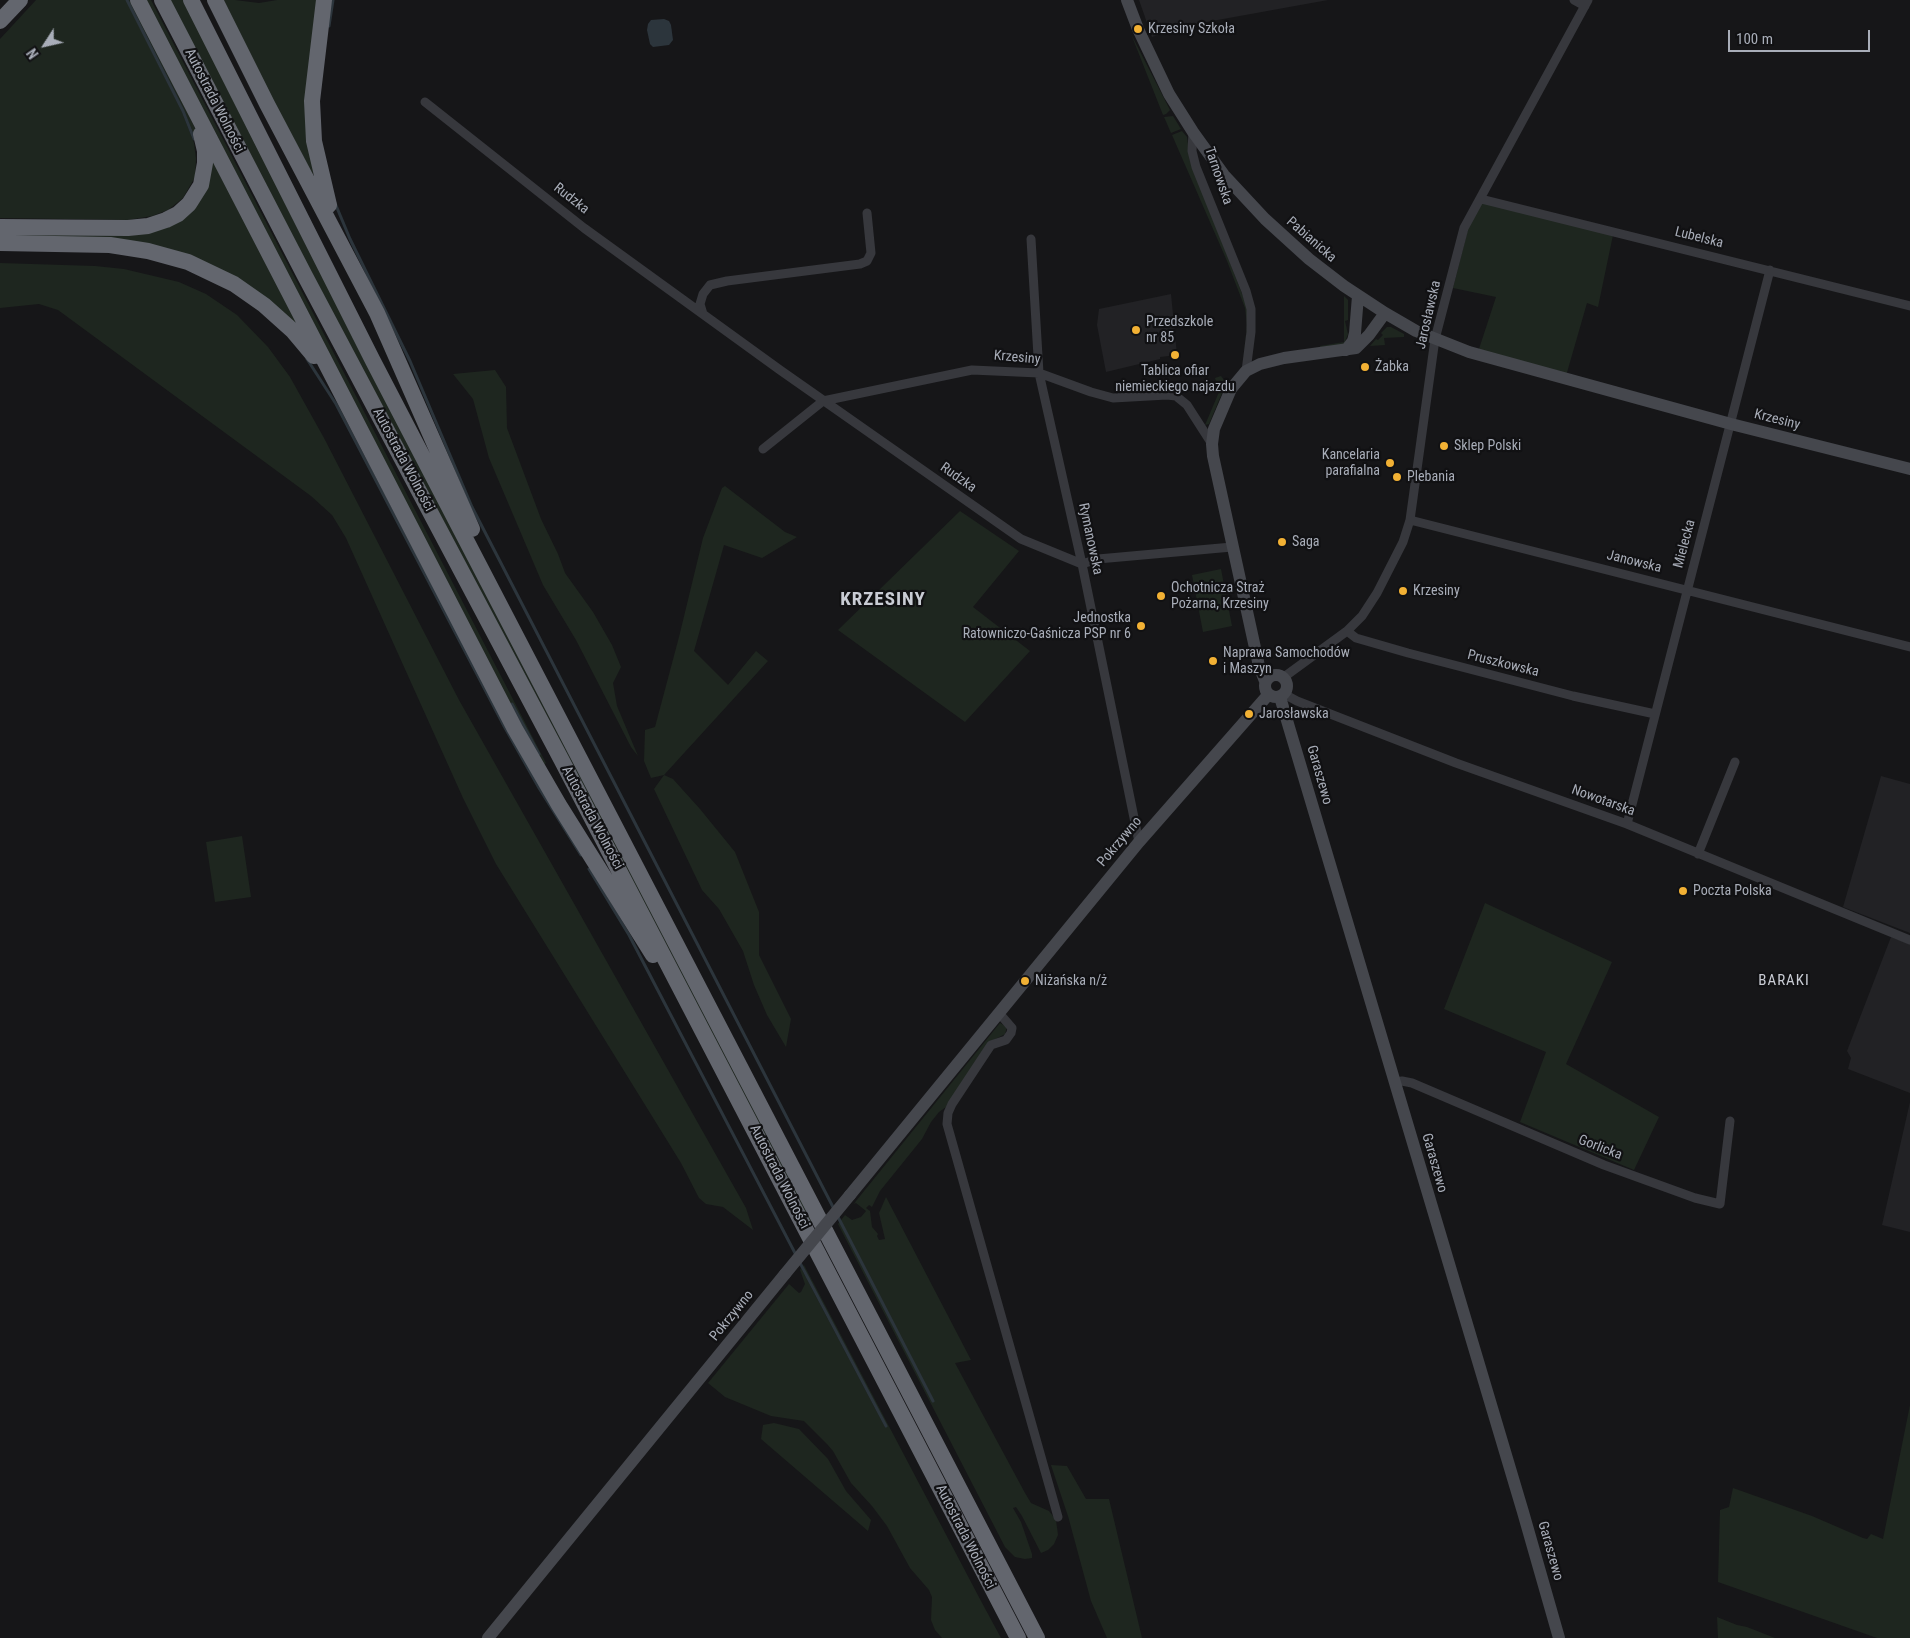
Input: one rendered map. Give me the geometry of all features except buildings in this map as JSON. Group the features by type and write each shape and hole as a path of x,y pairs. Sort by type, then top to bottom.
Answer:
{"highway":[{"path":"0,21 20,0"},
{"path":"138,0 176,76 263,239 348,408 538,769 645,944 694,1014"},
{"name":"Autostrada Wolności","path":"162,0 300,268 694,1014 1018,1638"},
{"name":"Autostrada Wolności","path":"190,0 306,232 1037,1638"},
{"path":"215,0 267,104 378,313 477,540 504,613"},
{"path":"324,0 312,101 313,132 328,202 353,265"},
{"path":"0,227 136,228 160,223 172,218 184,209 194,197 203,179 205,151 195,118 176,76"},
{"path":"0,243 89,244 125,247 165,255 203,268 234,284 286,324 310,350 348,408"}],"street":[{"name":"Tarnowska","path":"1127,0 1162,79 1193,132 1192,151 1196,167 1246,291 1251,309 1251,332 1246,372"},
{"path":"1574,0 1587,3"},
{"name":"Jarosławska","path":"1284,677 1347,631 1362,616 1377,593 1402,542 1410,520 1436,339 1464,228 1587,3"},
{"name":"Rudzka","path":"425,102 584,228 823,401 1021,539 1082,564"},
{"name":"Pabianicka","path":"1193,132 1224,175 1265,219 1309,259 1358,296 1385,313 1436,339"},
{"name":"Lubelska","path":"1481,199 1910,306"},
{"path":"703,314 700,304 702,294 710,285 726,281 860,264 867,261 871,253 867,213"},
{"name":"Rymanowska","path":"1032,239 1039,373 1082,564 1139,842"},
{"name":"Mielecka","path":"1627,824 1770,270"},
{"path":"1346,350 1356,333 1358,296"},
{"path":"1265,681 1268,677 1276,674 1284,677 1287,684 1278,695 1265,688 1265,681 1259,666 1232,547 1212,444 1214,429 1231,389 1246,372 1260,364 1284,358 1356,348 1385,313"},
{"name":"Krzesiny","path":"1436,339 1469,352 1730,424 1910,469"},
{"name":"Krzesiny","path":"823,401 972,370 1039,373 1090,392 1114,398 1167,394 1176,396 1187,405 1212,444"},
{"path":"763,449 823,401"},
{"name":"Janowska","path":"1410,520 1910,647"},
{"path":"1082,564 1098,559 1232,547"},
{"name":"Pruszkowska","path":"1347,631 1356,638 1408,653 1564,694 1655,714"},
{"name":"Pokrzywno","path":"488,1638 1139,842 1278,695"},
{"name":"Nowotarska","path":"1278,695 1456,763 1627,824 1910,940"},
{"name":"Garaszewo","path":"1278,695 1559,1638"},
{"path":"1698,854 1735,762"},
{"path":"999,1013 1012,1028 1011,1033 1006,1040 991,1046 952,1104 948,1113 947,1124 1058,1517"},
{"name":"Gorlicka","path":"1394,1082 1412,1083 1587,1158 1695,1198 1720,1204 1730,1121"}],"shaded area":[{"path":"36,0 126,0 182,112 194,143 196,159 195,177 183,198 168,210 152,216 128,220 0,218 0,39"},
{"path":"128,0 131,0 195,128 201,150 201,162 199,178 194,190 186,201 170,214 142,222 109,224 0,222 0,220 109,222 146,220 164,214 174,208 192,189 198,171 198,153 195,137 184,111"},
{"path":"143,0 151,0 546,763 542,766"},
{"path":"169,0 184,0 813,1222 809,1224"},
{"path":"219,0 259,3 277,0 321,0 317,182"},
{"path":"1139,0 1328,0 1190,25 1152,37"},
{"path":"664,19 669,21 671,25 673,40 669,45 653,47 650,44 647,30 648,24 651,20"},
{"path":"1131,34 1170,110 1166,114 1163,115"},
{"path":"1173,116 1181,129 1171,133 1164,117"},
{"path":"1182,131 1187,137 1190,160 1248,309 1248,321 1243,362 1247,325 1245,308 1227,261 1172,135"},
{"path":"211,153 313,344 205,265 0,239 0,232 175,222"},
{"path":"1482,200 1613,235 1598,307 1587,303 1566,376 1478,352 1496,297 1453,288 1468,229"},
{"path":"0,263 95,266 124,269 179,282 206,294 237,315 268,347 290,377 324,438 459,700 746,1208 753,1230 723,1207 706,1204 699,1198 681,1163 496,864 463,798 346,538 332,515 311,496 58,310 39,304 0,308"},
{"name":"Przedszkole nr 85","path":"1171,294 1177,355 1160,357 1160,359 1106,372 1097,325 1099,309"},
{"path":"1344,296 1348,300 1348,320 1345,321 1348,334 1345,342 1343,345 1321,349 1320,346 1344,342"},
{"path":"1387,327 1391,327 1404,334 1404,337 1384,338 1385,345 1370,346 1383,335 1381,333"},
{"path":"495,370 506,387 507,428 541,519 565,573 593,612 612,645 621,667 613,683 617,706 638,756 631,747 576,640 543,585 489,458 473,399 453,374"},
{"path":"1221,376 1228,383 1209,424 1205,425 1219,392 1215,378"},
{"path":"725,486 785,532 797,537 762,558 724,545 694,651 728,685 756,651 768,661 664,775 651,778 644,761 645,730 655,727 703,538 722,488"},
{"path":"960,511 1019,551 973,607 1030,651 965,722 838,630"},
{"path":"1221,569 1232,626 1203,632 1192,575"},
{"path":"664,775 673,779 735,852 759,912 759,955 791,1019 786,1047 767,1015 754,985 743,951 719,909 702,890 654,789"},
{"path":"1881,776 1910,784 1910,933 1843,907"},
{"path":"242,836 251,897 215,902 206,842"},
{"path":"1485,903 1612,962 1566,1064 1659,1117 1634,1170 1520,1122 1546,1052 1444,1009"},
{"path":"1891,937 1910,944 1910,1093 1848,1069 1851,1058 1847,1051"},
{"path":"1000,1023 1007,1027 1005,1034 988,1043 946,1107 931,1122 922,1139 880,1191 872,1207 869,1205 866,1208 870,1211 872,1227 878,1234 879,1240 885,1239 879,1213 886,1197 971,1360 955,1363 1031,1503 1049,1511 1056,1520 1058,1535 1054,1544 1048,1550 1041,1553 1022,1516 1016,1507 1013,1508 1021,1522 1032,1554 1032,1558 1025,1559 1015,1557 1005,1547 838,1224 845,1215 852,1220 861,1217 866,1211 856,1203 854,1204 856,1201"},
{"path":"1910,1102 1910,1232 1882,1225"},
{"path":"804,1265 1001,1638 942,1638 935,1630 931,1620 932,1597 929,1590 910,1568 887,1526 851,1483 827,1444 804,1421 771,1416 725,1397 708,1383 789,1284 799,1293 801,1292 805,1284 801,1268 885,1427 887,1426"},
{"path":"1910,1405 1910,1638 1877,1638 1718,1582 1720,1510 1729,1507 1733,1488 1812,1516 1863,1538 1867,1539 1871,1534 1883,1539"},
{"path":"774,1423 799,1429 828,1459 846,1491 871,1520 868,1531 761,1439 763,1425"},
{"path":"1051,1465 1067,1466 1086,1499 1109,1499 1142,1638 1107,1638 1091,1601 1068,1516"},
{"path":"1717,1617 1747,1627 1775,1638 1718,1638"}],"waterway":[{"path":"127,0 183,111 194,139"},
{"path":"329,26 333,0"},
{"path":"335,203 350,239 410,361 472,507 834,1209"},
{"path":"307,359 336,404 504,726 539,788 581,855"},
{"path":"512,704 539,754"},
{"path":"589,869 629,935 796,1255"},
{"path":"837,1215 933,1401"},
{"path":"799,1261 886,1426"}],"place":[{"name":"Krzesiny Szkoła","path":"1138,29"},
{"name":"Przedszkole nr 85","path":"1136,330"},
{"name":"Tablica ofiar niemieckiego najazdu","path":"1175,355"},
{"name":"Żabka","path":"1365,367"},
{"name":"Sklep Polski","path":"1444,446"},
{"name":"Kancelaria parafialna","path":"1390,463"},
{"name":"Plebania","path":"1397,477"},
{"name":"Saga","path":"1282,542"},
{"name":"Krzesiny","path":"1403,591"},
{"name":"Ochotnicza Straż Pożarna, Krzesiny","path":"1161,596"},
{"name":"Jednostka Ratowniczo-Gaśnicza PSP nr 6","path":"1141,626"},
{"name":"Naprawa Samochodów i Maszyn","path":"1213,661"},
{"name":"Jarosławska","path":"1249,714"},
{"name":"Poczta Polska","path":"1683,891"},
{"name":"Niżańska n/ż","path":"1025,981"}],"district":[{"name":"KRZESINY","path":"883,600"},
{"name":"BARAKI","path":"1784,981"}]}
